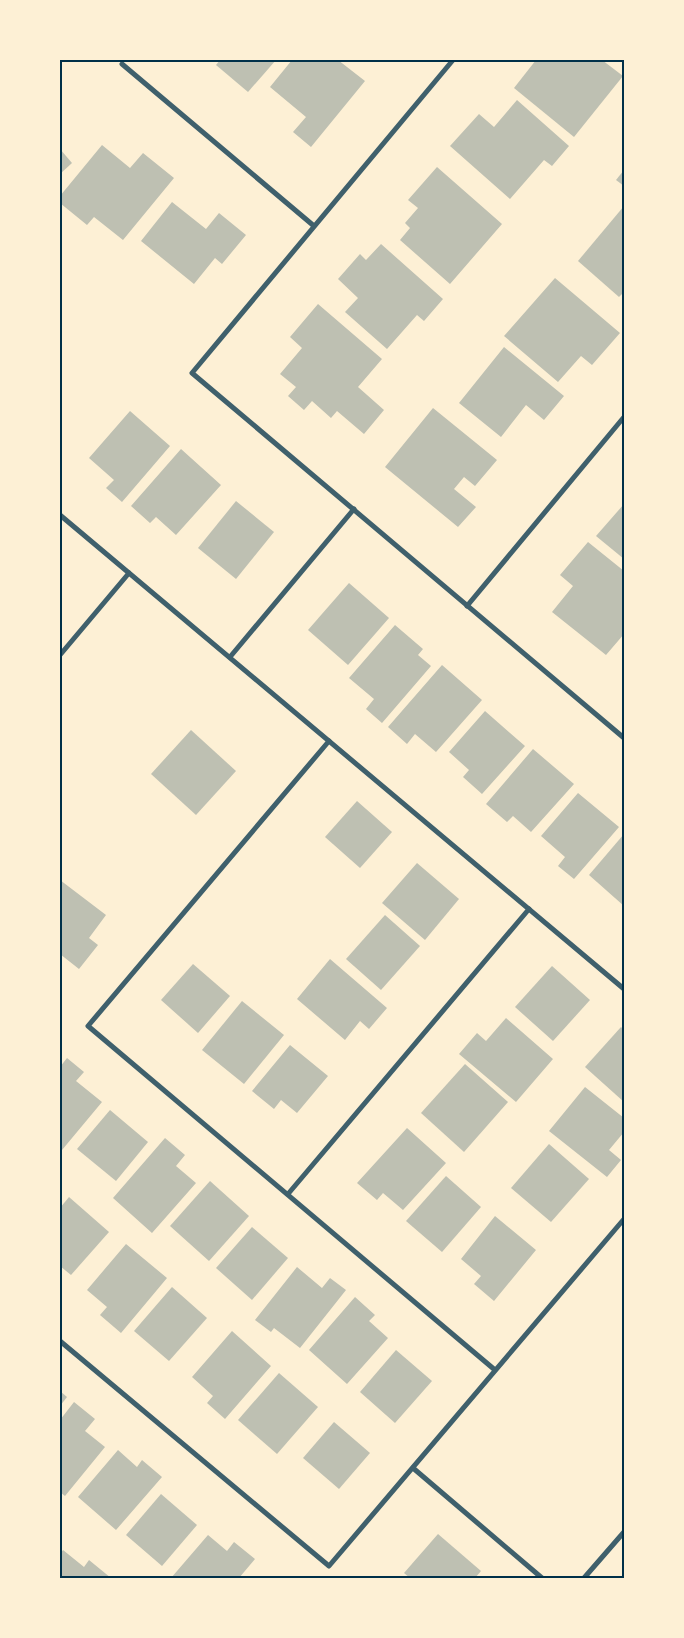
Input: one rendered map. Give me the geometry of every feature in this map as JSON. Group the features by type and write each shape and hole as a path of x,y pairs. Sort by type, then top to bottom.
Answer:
{"street":[{"path":"453,60 192,373 624,738"},
{"path":"122,64 314,226"},
{"path":"467,606 624,416"},
{"path":"230,657 354,509"},
{"path":"60,515 624,989"},
{"path":"60,655 129,573"},
{"path":"329,741 88,1026 495,1370"},
{"path":"288,1194 529,909"},
{"path":"60,1341 329,1566 624,1218"},
{"path":"412,1468 542,1578"},
{"path":"584,1578 624,1532"}],"building":[{"path":"220,60 276,60 248,92 216,65"},
{"path":"292,60 338,60 365,81 311,147 293,132 306,117 270,87"},
{"path":"536,60 602,60 623,76 574,137 514,88"},
{"path":"517,100 569,146 552,166 544,160 510,199 450,146 479,114 494,127"},
{"path":"102,145 130,168 143,153 174,178 123,240 94,217 87,225 60,203 60,196"},
{"path":"60,149 72,163 60,174"},
{"path":"437,167 502,224 450,284 400,240 410,228 405,223 418,208 408,200"},
{"path":"624,170 624,186 616,180"},
{"path":"172,202 206,229 219,213 246,235 222,264 215,258 194,284 141,241"},
{"path":"624,206 624,292 619,297 578,261"},
{"path":"381,244 443,299 424,321 417,315 387,349 345,312 358,298 338,279 360,254 366,260"},
{"path":"555,278 620,333 592,365 581,356 558,382 504,336"},
{"path":"318,304 382,359 358,387 384,410 364,434 337,411 331,418 312,401 304,410 288,396 296,387 280,374 302,348 290,337"},
{"path":"504,347 564,396 544,420 526,405 501,437 459,403"},
{"path":"433,408 497,460 475,486 464,477 454,489 476,507 458,527 385,467"},
{"path":"130,411 170,446 122,502 106,488 114,480 89,458"},
{"path":"181,449 221,485 176,535 156,517 150,523 131,506"},
{"path":"236,501 274,532 236,579 198,548"},
{"path":"624,504 624,559 596,536"},
{"path":"588,542 624,571 624,634 606,655 552,612 573,586 560,575"},
{"path":"349,583 389,618 348,665 308,630"},
{"path":"395,625 423,649 418,655 431,666 382,723 366,709 374,699 349,678"},
{"path":"442,665 482,700 436,752 415,734 407,744 388,727"},
{"path":"485,711 525,746 482,794 463,777 469,770 449,752"},
{"path":"191,730 236,771 196,815 151,774"},
{"path":"533,749 574,784 531,832 513,816 507,822 486,804"},
{"path":"578,793 619,827 574,879 558,866 565,857 541,836"},
{"path":"357,801 392,832 360,868 325,837"},
{"path":"624,834 624,906 589,875"},
{"path":"417,863 459,899 425,940 382,903"},
{"path":"60,880 106,915 89,938 98,945 79,969 60,954"},
{"path":"385,915 420,946 381,990 346,959"},
{"path":"330,959 387,1008 369,1029 360,1021 345,1040 297,999"},
{"path":"193,964 230,996 198,1033 161,1000"},
{"path":"552,966 590,1000 553,1041 515,1007"},
{"path":"242,1001 284,1035 244,1084 202,1050"},
{"path":"506,1018 553,1059 516,1102 459,1054 477,1033 486,1041"},
{"path":"621,1027 624,1030 624,1102 585,1067"},
{"path":"290,1045 328,1076 297,1113 281,1100 274,1109 252,1091"},
{"path":"67,1058 84,1072 76,1081 102,1102 62,1150 60,1149 60,1067"},
{"path":"465,1064 508,1102 464,1152 421,1113"},
{"path":"585,1087 624,1118 624,1132 609,1150 621,1160 607,1177 549,1131"},
{"path":"110,1110 148,1142 116,1181 77,1149"},
{"path":"407,1128 446,1163 403,1210 383,1193 377,1200 357,1183"},
{"path":"165,1138 185,1155 176,1166 196,1183 152,1233 113,1198"},
{"path":"549,1144 589,1179 551,1222 511,1188"},
{"path":"446,1176 481,1207 442,1252 406,1221"},
{"path":"210,1181 249,1216 209,1261 170,1226"},
{"path":"69,1197 109,1232 71,1275 60,1266 60,1208"},
{"path":"495,1216 536,1250 494,1301 474,1284 481,1276 461,1259"},
{"path":"252,1227 288,1258 252,1300 216,1268"},
{"path":"126,1244 167,1278 121,1333 100,1315 107,1307 87,1290"},
{"path":"297,1267 322,1288 330,1278 346,1290 300,1348 274,1328 271,1332 255,1320"},
{"path":"172,1287 207,1318 169,1361 134,1331"},
{"path":"355,1297 375,1315 369,1321 388,1338 347,1384 309,1350"},
{"path":"232,1331 271,1366 225,1419 207,1403 213,1396 192,1377"},
{"path":"396,1350 432,1381 395,1423 360,1392"},
{"path":"279,1373 318,1407 277,1454 238,1420"},
{"path":"60,1391 67,1397 60,1406"},
{"path":"74,1402 95,1419 85,1431 105,1447 65,1496 60,1492 60,1420"},
{"path":"334,1422 370,1453 339,1489 303,1458"},
{"path":"118,1450 137,1467 142,1460 162,1477 116,1530 78,1497"},
{"path":"161,1494 197,1525 162,1566 126,1535"},
{"path":"438,1534 481,1571 475,1578 410,1578 404,1573"},
{"path":"208,1535 227,1551 234,1542 255,1559 239,1578 171,1578"},
{"path":"63,1550 84,1567 89,1560 111,1578 60,1578 60,1554"}]}
